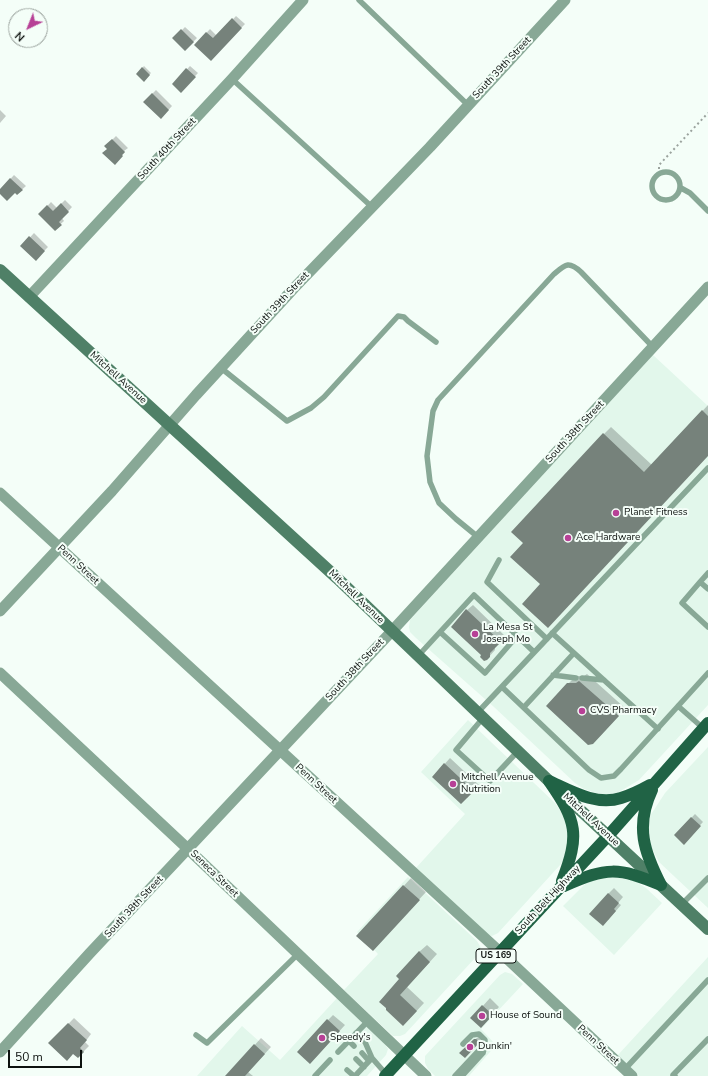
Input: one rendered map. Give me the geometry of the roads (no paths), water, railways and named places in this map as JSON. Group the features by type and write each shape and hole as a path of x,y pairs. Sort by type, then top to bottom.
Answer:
{"main road":[{"name":"South Belt Highway","path":"386,1075 608,836 706,726"},
{"path":"549,781 586,797 605,801 620,798 656,782"},
{"path":"549,781 564,802 574,829 574,840 571,856 559,888"},
{"path":"656,782 644,812 642,828 643,844 661,885"},
{"path":"559,888 600,872 614,871 628,872 661,885"}],"street":[{"name":"South 40th Street","path":"29,297 232,79 303,0"},
{"name":"South 39th Street","path":"0,611 112,491 294,288 468,105 565,0"},
{"name":"Mitchell Avenue","path":"0,270 337,578 549,781 708,929"},
{"name":"South 38th Street","path":"0,1052 90,953 392,632 708,287"},
{"name":"Penn Street","path":"0,493 500,952 628,1073"},
{"name":"Seneca Street","path":"0,673 188,849 426,1076"}],"lane":[{"path":"359,0 468,105"},
{"path":"232,79 372,207"},
{"path":"665,172 676,176 680,182 681,188 678,195 673,199 666,201 659,198 654,193 652,186 654,179 659,174 665,172"},
{"path":"681,188 690,193 708,210"},
{"path":"478,537 439,503 430,482 427,456 432,411 443,394 554,274 562,267 569,264 573,265 581,272 653,347"},
{"path":"221,368 287,421 311,408 324,397 398,316 404,317 436,342"},
{"path":"518,751 490,781 456,750 480,715 502,687 708,468"},
{"path":"499,560 488,582 547,639"},
{"path":"708,573 682,603 708,627"},
{"path":"700,582 708,589"},
{"path":"418,656 474,595 534,652"},
{"path":"440,632 485,673 518,636"},
{"path":"552,633 658,729"},
{"path":"524,708 574,653"},
{"path":"502,687 589,770 601,778 614,776 708,673"},
{"path":"554,675 604,680"},
{"path":"678,706 706,726"},
{"path":"682,904 708,878"},
{"path":"196,1035 207,1043 298,954"},
{"path":"628,1073 708,980"},
{"path":"348,1052 341,1050 368,1021"},
{"path":"356,1033 366,1042 371,1059"},
{"path":"462,1076 483,1054 485,1040 479,1034 472,1035 463,1044"},
{"path":"675,1076 673,1075 708,1039"},
{"path":"349,1041 354,1046"},
{"path":"455,1076 485,1044"},
{"path":"362,1054 371,1059 386,1075"},
{"path":"348,1070 355,1076 371,1059"},
{"path":"319,1075 330,1060"},
{"path":"356,1060 364,1067"},
{"path":"325,1066 331,1071"}],"place":[{"name":"Planet Fitness","path":"616,513"},
{"name":"Ace Hardware","path":"568,538"},
{"name":"La Mesa St Joseph Mo","path":"475,634"},
{"name":"CVS Pharmacy","path":"582,711"},
{"name":"Mitchell Avenue Nutrition","path":"453,784"},
{"name":"House of Sound","path":"482,1016"},
{"name":"Speedy's","path":"322,1038"},
{"name":"Dunkin'","path":"470,1047"}]}
